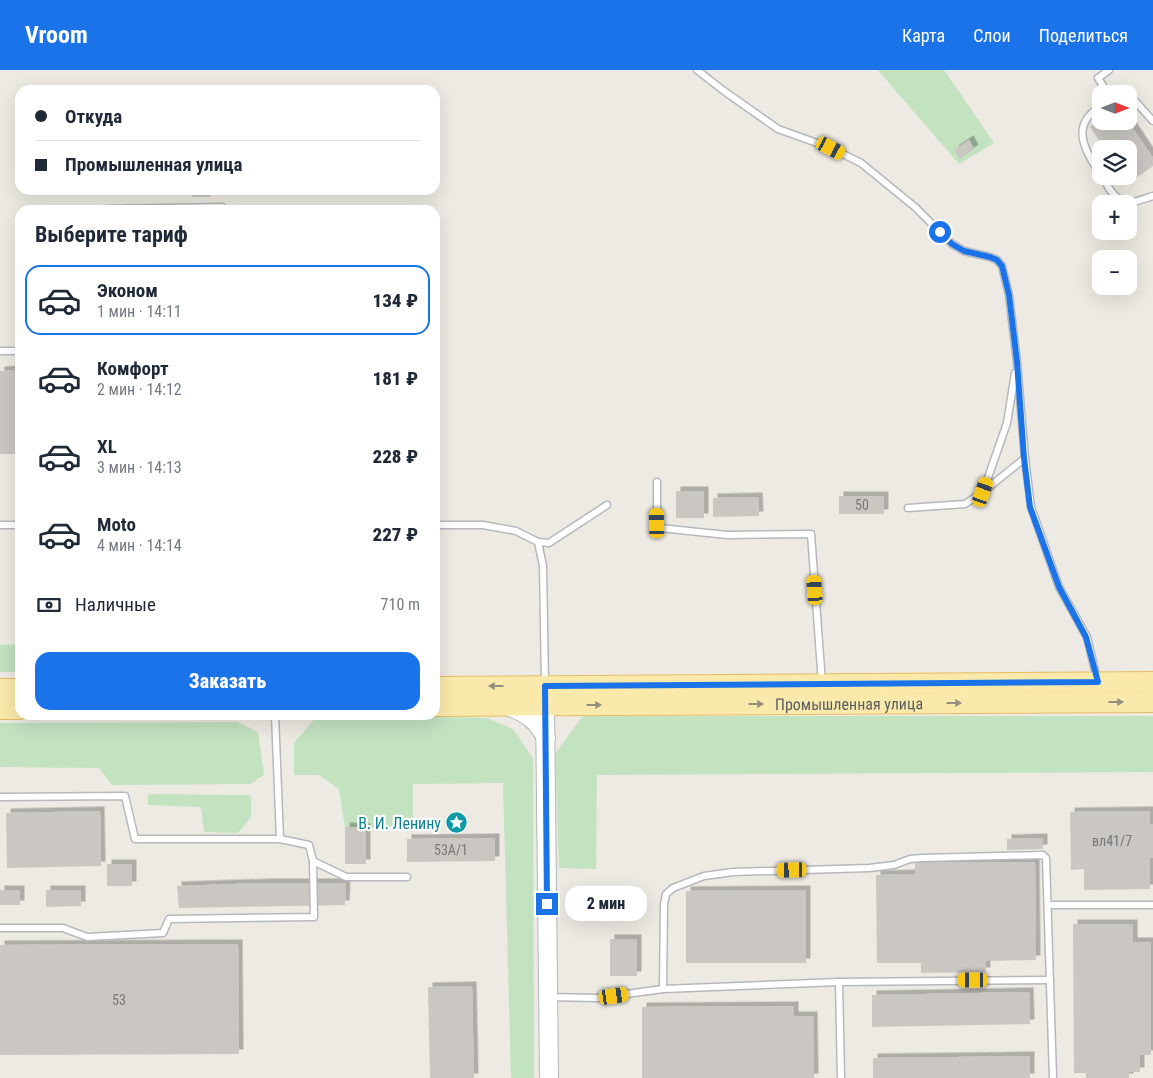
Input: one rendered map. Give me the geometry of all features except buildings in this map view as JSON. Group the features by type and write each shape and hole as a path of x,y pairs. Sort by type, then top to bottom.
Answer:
{"main road":[{"name":"Промышленная улица","path":"822,694 1098,682 1153,682"},
{"name":"Промышленная улица","path":"440,687 545,696 822,694 1153,702"},
{"path":"0,689 15,689"},
{"name":"Промышленная улица","path":"440,706 505,706 545,696"},
{"path":"0,709 15,709"}],"street":[{"path":"545,696 549,1078"},
{"path":"505,706 520,710 532,719 540,727 546,738"}],"lane":[{"path":"697,70 724,92 778,129 831,148 862,163 915,208 952,244 964,251 997,260 1002,266 1009,295 1017,362 1024,458 1030,507 1059,587 1086,637 1098,682"},
{"path":"1102,85 1098,78 1110,70"},
{"path":"1138,104 1153,121"},
{"path":"1092,113 1085,121 1082,133 1086,150 1092,160"},
{"path":"1107,185 1121,200 1130,202 1153,196"},
{"path":"0,352 15,351"},
{"path":"983,492 1007,423 1017,362"},
{"path":"908,508 965,504 983,492 1024,458"},
{"path":"657,482 657,523 660,528 726,535 811,534 822,694"},
{"path":"440,525 482,525 516,531 538,542 549,543 607,505"},
{"path":"0,525 15,525"},
{"path":"538,542 543,566 545,696"},
{"path":"275,720 280,839"},
{"path":"0,797 125,796 136,840 280,839 309,845 313,861 314,917 169,919 163,933 87,938 63,928 0,928"},
{"path":"663,989 664,904 666,894 673,888 704,876 733,872 869,868 922,858 1043,856 1046,858 1053,1078"},
{"path":"313,861 346,877 407,876"},
{"path":"1048,905 1153,905"},
{"path":"548,997 597,998 663,989 839,982 1050,980"},
{"path":"839,982 841,1078"}],"green space":[{"path":"878,70 944,70 994,143 959,164"},
{"path":"15,644 15,672 0,672 0,645"},
{"path":"583,716 1153,716 1153,772 597,775 596,869 559,868 555,754"},
{"path":"487,718 513,729 533,758 534,1078 511,1078 503,783 413,784 413,826 345,827 339,789 319,775 294,775 294,743 314,720"},
{"path":"237,722 258,732 264,775 250,784 112,785 99,768 0,767 0,723"},
{"path":"148,794 251,795 251,817 238,833 204,832 201,807 148,805"}],"place":[{"name":"В. И. Ленину","path":"457,823"}],"route":[{"path":"547,904 545,686 1098,682 1086,637 1059,587 1030,507 1024,458 1017,362 1009,295 1002,266 997,260 990,257 964,251 952,244 940,232"}]}
